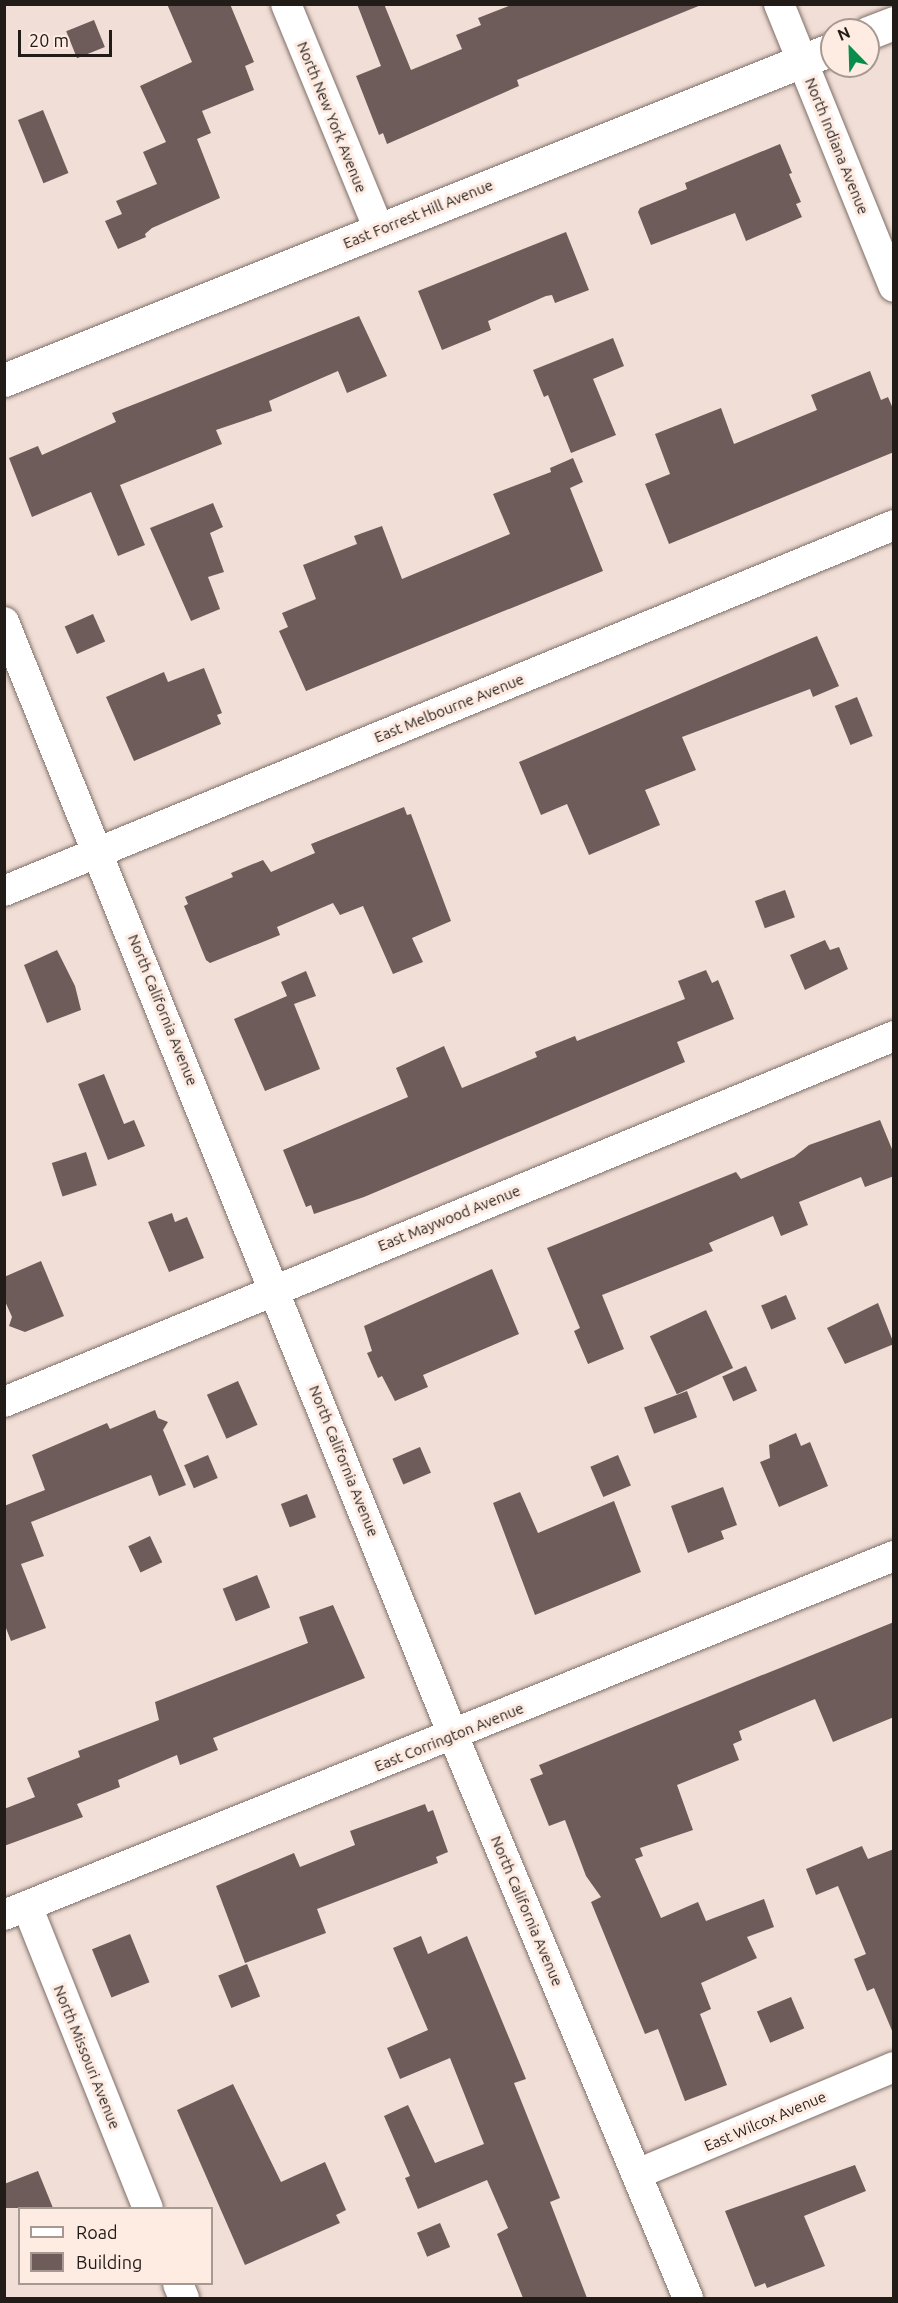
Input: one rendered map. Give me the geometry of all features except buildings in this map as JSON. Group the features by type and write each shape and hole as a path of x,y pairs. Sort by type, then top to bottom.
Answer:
{"main road":[{"name":"East Forrest Hill Avenue","path":"4,380 820,54"}],"street":[{"name":"North New York Avenue","path":"286,4 379,230"},
{"name":"North Indiana Avenue","path":"779,4 894,287"},
{"name":"East Melbourne Avenue","path":"4,891 894,525"},
{"name":"North California Avenue","path":"4,622 99,852 453,1736 688,2298"},
{"name":"East Maywood Avenue","path":"4,1402 894,1036"},
{"name":"East Corrington Avenue","path":"16,1910 453,1736 894,1556"},
{"name":"North Missouri Avenue","path":"16,1910 148,2207"},
{"name":"East Wilcox Avenue","path":"637,2174 894,2067"}]}
